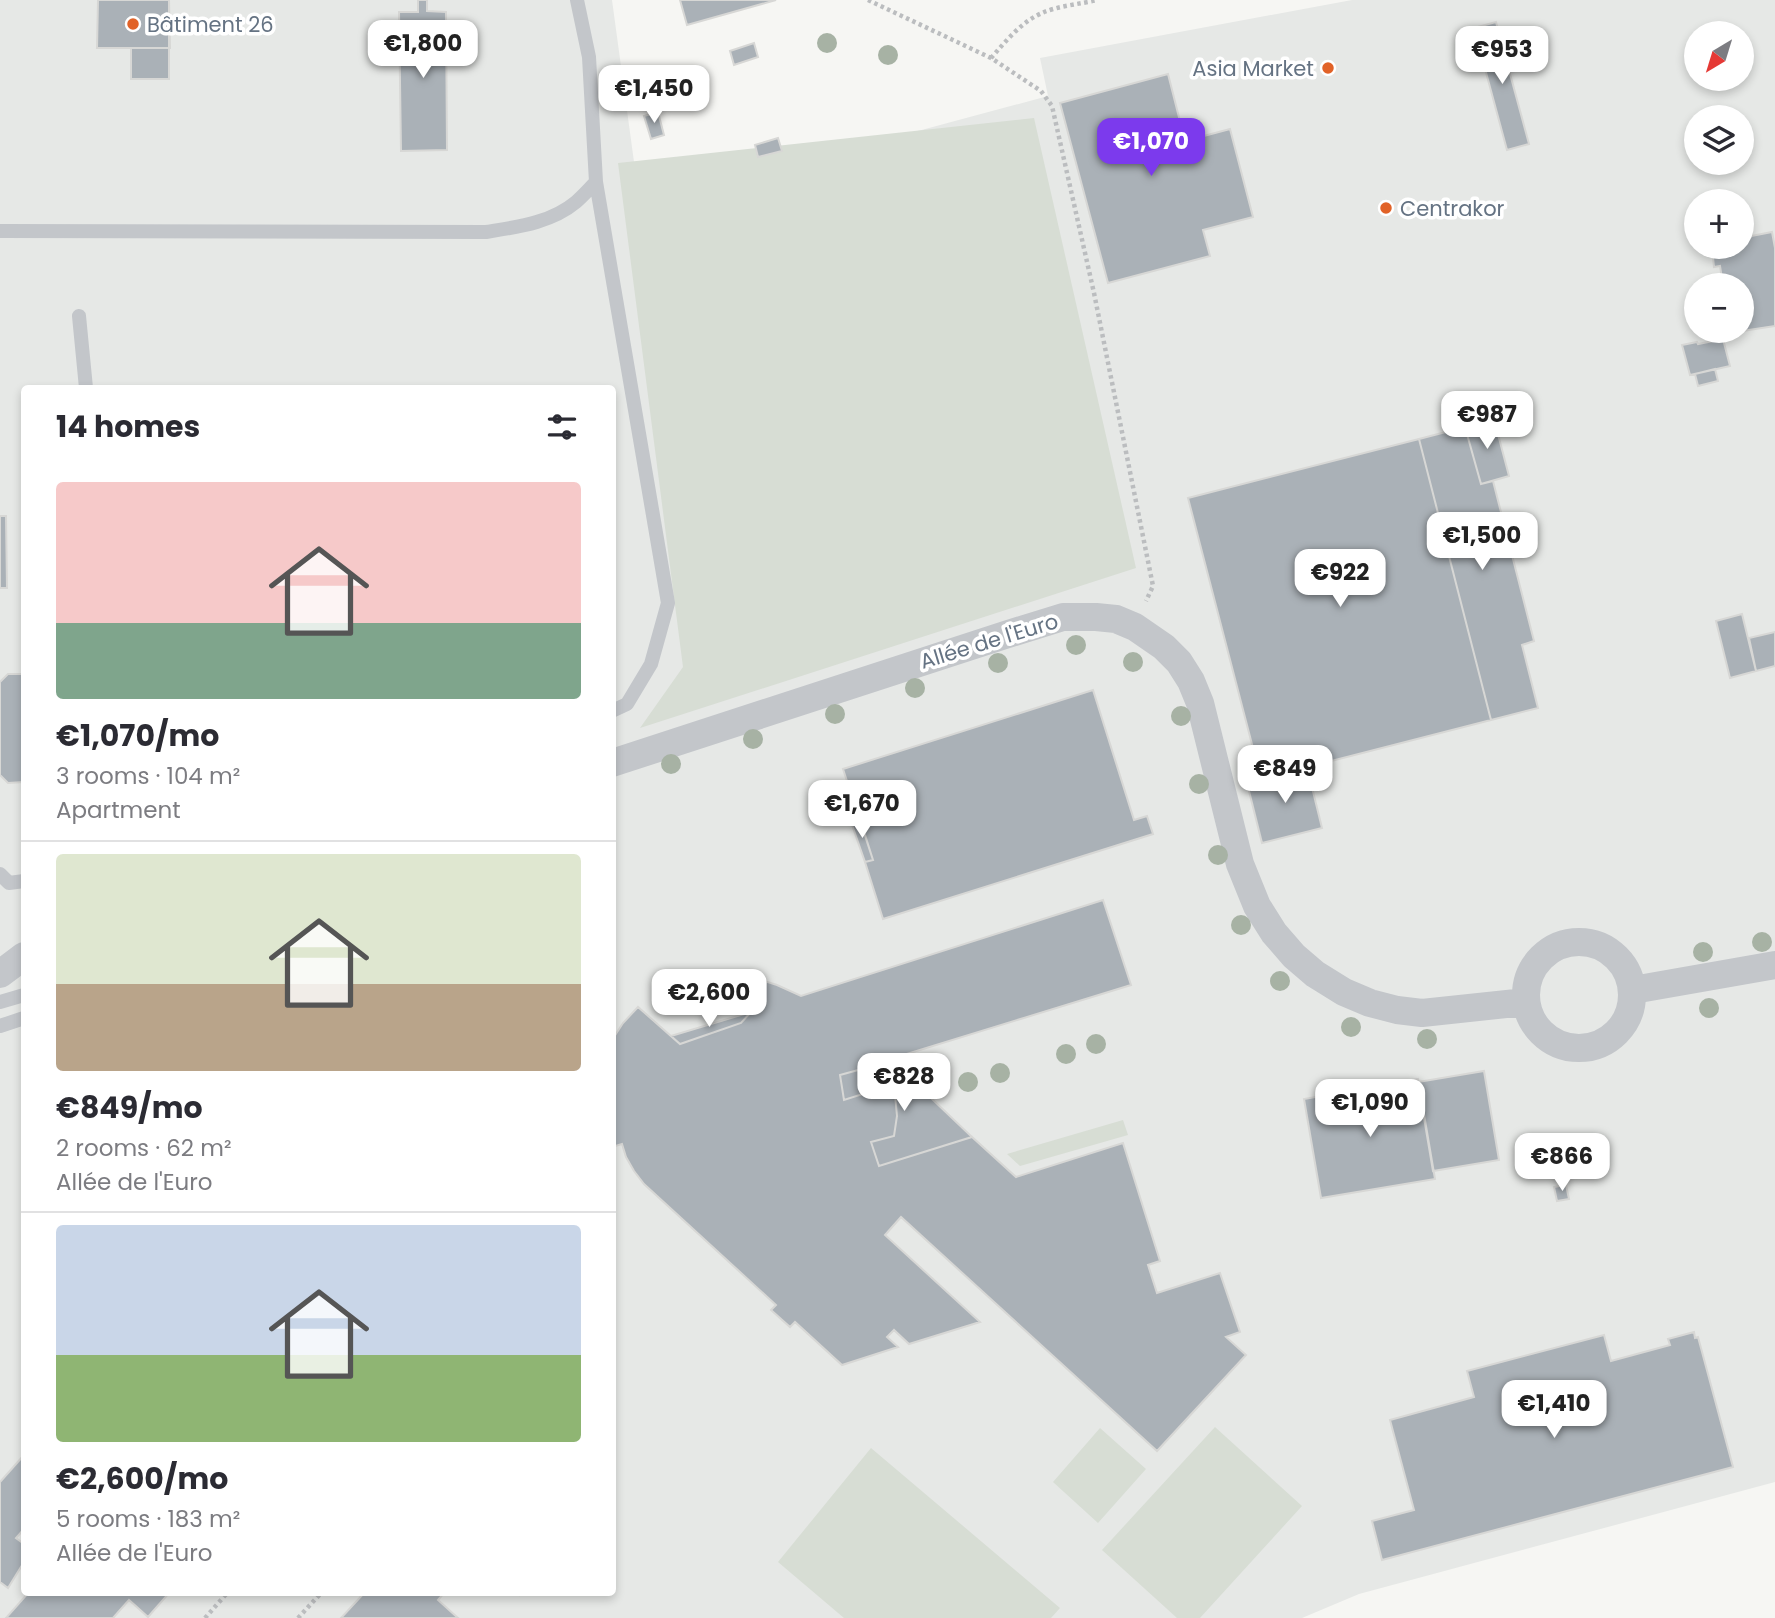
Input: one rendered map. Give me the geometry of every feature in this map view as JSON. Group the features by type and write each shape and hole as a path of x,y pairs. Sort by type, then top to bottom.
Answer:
{"street":[{"name":"Allée de l'Euro","path":"616,762 1063,617 1116,619 1135,627 1164,647 1179,662 1191,681 1200,704 1240,864 1257,905 1274,933 1294,956 1315,974 1344,992 1397,1010 1422,1013 1526,1002"},
{"path":"1585,941 1610,951 1618,957 1628,973 1633,990 1631,1008 1624,1024 1612,1037 1596,1046 1578,1049 1549,1040 1538,1030 1530,1017 1526,1002 1526,986 1539,958 1552,948 1567,942 1585,941"},
{"path":"0,974 21,958"},
{"path":"1633,990 1775,965"}],"lane":[{"path":"577,0 589,57 596,181 668,603 651,664 627,704 616,708"},
{"path":"0,231 486,232 527,226 556,215 576,202 596,181"},
{"path":"79,316 86,385"},
{"path":"0,874 9,883 21,881"},
{"path":"0,1002 21,996"},
{"path":"0,1026 21,1019"}],"path":[{"path":"868,0 991,58 1041,91 1052,106 1094,293 1153,586 1135,627"},
{"path":"991,58 1010,36 1043,12 1097,0"},
{"path":"205,1618 224,1596"},
{"path":"298,1618 318,1596"}],"shaded area":[{"path":"0,0 612,0 640,206 1048,96 1040,58 1352,0 1775,0 1775,1482 1359,1594 1302,1618 0,1618"},
{"path":"1034,118 1136,568 640,728 683,667 618,163"},
{"path":"1123,1120 1128,1135 1020,1166 1007,1154"},
{"path":"1215,1427 1302,1506 1200,1618 1177,1618 1102,1550"},
{"path":"1100,1428 1146,1469 1098,1523 1053,1482"},
{"path":"871,1448 1060,1608 1051,1618 844,1618 778,1562"}],"building":[{"name":"Bâtiment 26","path":"98,0 169,0 169,79 131,79 131,48 97,48"},
{"name":"Bâtiment 26","path":"98,0 169,0 170,48 97,48"},
{"path":"418,0 427,0 427,11 446,12 447,150 401,151 399,12 418,12"},
{"path":"680,0 776,0 687,25"},
{"path":"1496,22 1529,144 1507,150 1474,28"},
{"path":"754,43 758,57 734,65 730,51"},
{"path":"1168,74 1185,141 1230,129 1253,217 1203,230 1210,256 1108,283 1060,103"},
{"path":"658,112 664,135 651,139 644,116"},
{"path":"778,138 782,151 758,157 755,145"},
{"path":"1772,232 1775,248 1775,326 1754,329 1754,273 1721,273 1720,266 1714,267 1713,259 1754,259 1754,235"},
{"path":"1724,343 1730,366 1690,375 1682,345"},
{"path":"1715,369 1718,381 1698,386 1695,374"},
{"path":"1494,419 1509,476 1481,484 1465,427"},
{"path":"1465,427 1481,484 1493,481 1534,641 1522,645 1538,708 1491,720 1419,439"},
{"path":"1419,439 1491,720 1261,779 1188,498"},
{"path":"0,516 6,516 7,588 0,588"},
{"path":"1742,614 1756,671 1730,678 1716,621"},
{"path":"1775,632 1775,666 1756,671 1749,638"},
{"path":"8,674 21,674 21,782 8,783 0,775 0,682"},
{"path":"1093,690 1134,820 1147,816 1153,834 883,919 865,862 873,860 843,769"},
{"path":"1307,767 1322,828 1262,843 1247,783"},
{"path":"860,819 873,860 865,862 851,822"},
{"path":"1103,900 1131,985 884,1061 882,1057 867,1062 869,1067 840,1075 844,1100 894,1084 897,1116 894,1136 871,1142 879,1166 972,1137 1016,1177 1123,1143 1160,1261 1148,1265 1157,1293 1220,1273 1240,1332 1226,1337 1246,1355 1157,1451 901,1217 885,1235 980,1322 909,1344 894,1330 887,1337 898,1347 842,1365 795,1322 790,1327 771,1310 776,1305 644,1184 626,1157 622,1144 616,1146 616,1034 623,1023 638,1007 680,1044 741,1023 751,1012 711,976 737,975 758,979 801,996"},
{"path":"751,1012 741,1023 680,1044 671,1036"},
{"path":"882,1057 884,1061 890,1059 972,1137 879,1166 871,1142 894,1136 897,1116 894,1084 844,1100 840,1075 869,1067 867,1062"},
{"path":"1484,1071 1499,1160 1433,1171 1418,1082"},
{"path":"1418,1079 1435,1179 1321,1198 1304,1099"},
{"path":"1566,1185 1569,1199 1557,1201 1554,1187"},
{"path":"1694,1332 1695,1338 1698,1337 1733,1467 1382,1560 1372,1521 1414,1510 1390,1420 1474,1397 1467,1371 1604,1335 1611,1361 1670,1345 1668,1339"},
{"path":"21,1458 21,1532 16,1538 21,1542 21,1567 8,1588 0,1582 0,1482"},
{"path":"25,1596 166,1596 148,1617 129,1600 113,1618 6,1618"},
{"path":"361,1596 442,1596 438,1600 458,1618 341,1618"}],"place":[{"name":"Bâtiment 26","path":"133,24"},
{"name":"Asia Market","path":"1328,68"},
{"name":"Centrakor","path":"1386,208"}]}
